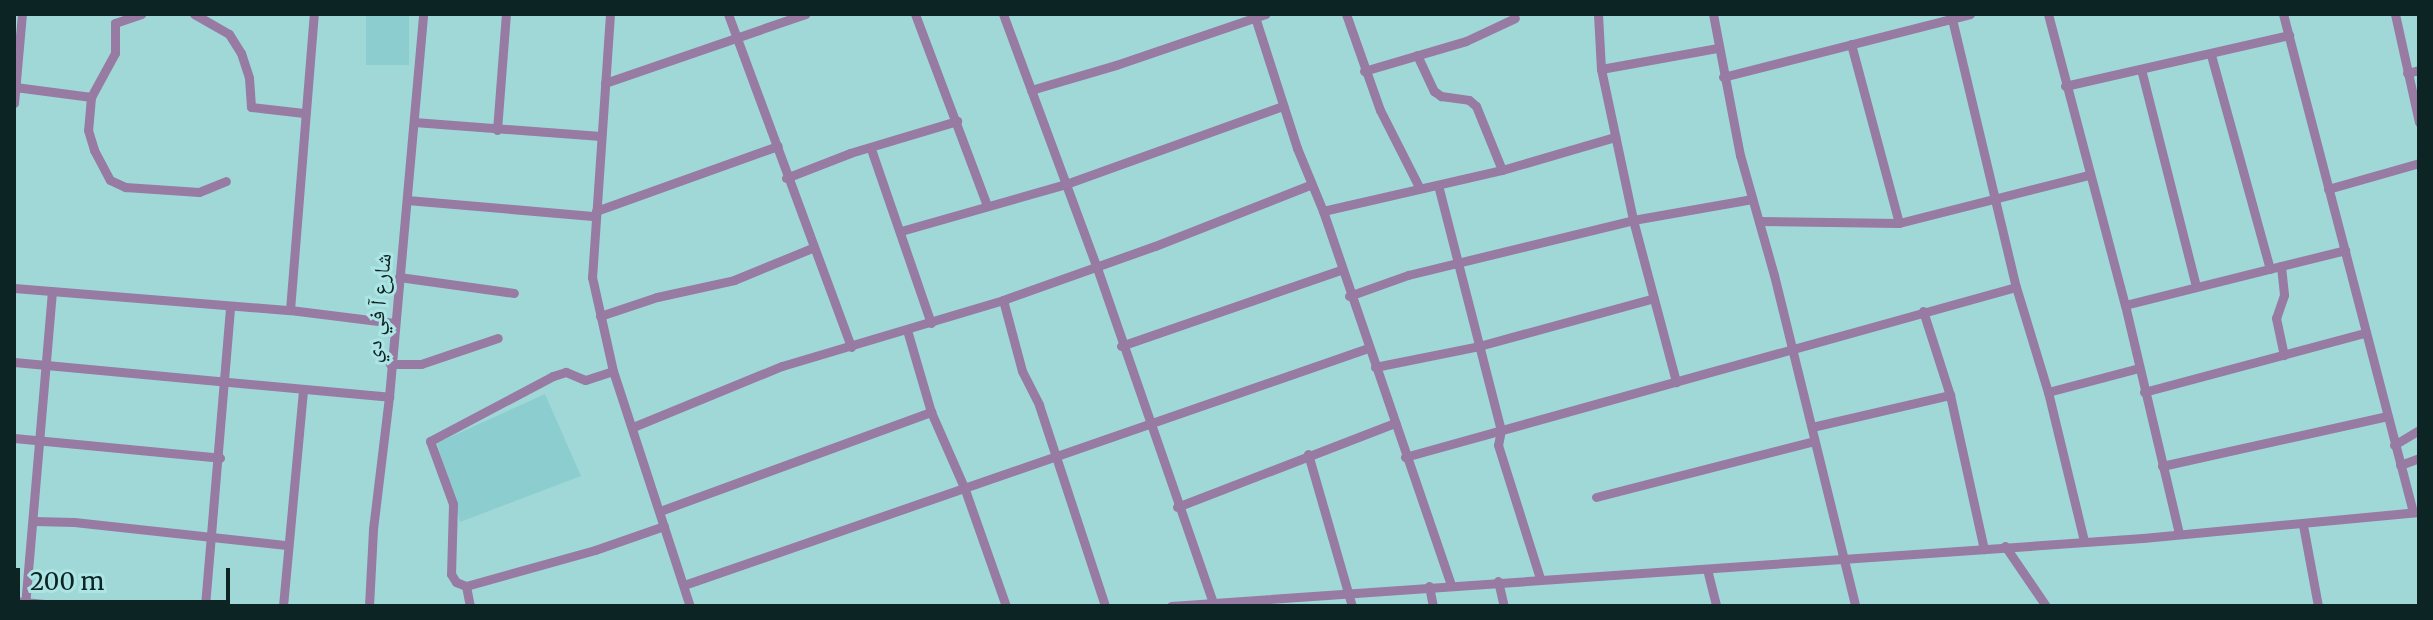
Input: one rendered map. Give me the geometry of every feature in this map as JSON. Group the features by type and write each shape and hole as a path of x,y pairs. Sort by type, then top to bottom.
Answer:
{"street":[{"path":"14,103 22,14"},
{"path":"141,14 115,23 115,53 91,97 88,130 94,150 110,180 125,187 199,192 226,181"},
{"path":"194,14 229,34 241,53 249,78 251,107 304,113"},
{"path":"290,310 314,14"},
{"name":"شارع آ في دي","path":"369,606 373,529 389,397 423,14"},
{"path":"497,130 506,14"},
{"path":"610,14 592,277 613,371 690,606"},
{"path":"728,14 778,146 786,178 851,347"},
{"path":"605,83 738,40 805,14"},
{"path":"915,14 987,206"},
{"path":"1003,14 1096,265 1121,346 1213,602"},
{"path":"1346,14 1364,71 1419,187"},
{"path":"1598,14 1601,69 1615,137 1633,220 1676,382"},
{"path":"1713,14 1723,77 1752,199 1855,606"},
{"path":"1723,77 1970,14"},
{"path":"2048,14 2125,305 2179,534"},
{"path":"1171,606 2303,525 2416,512 2394,445 2364,333 2283,14"},
{"path":"2395,14 2419,122"},
{"path":"1031,90 1259,15 1283,106 1310,185 1323,211 1349,296 1451,585"},
{"path":"1364,71 1466,41 1515,18"},
{"path":"1952,19 2016,287 2048,392 2084,541"},
{"path":"2065,86 2289,35"},
{"path":"1851,44 1899,223"},
{"path":"1601,69 1718,48"},
{"path":"1417,55 1434,91 1441,96 1469,100 1476,106 1502,170"},
{"path":"2211,55 2270,269"},
{"path":"2141,69 2196,286"},
{"path":"2407,73 2419,70"},
{"path":"15,87 91,97"},
{"path":"901,231 1066,184 1283,106"},
{"path":"786,178 957,121"},
{"path":"414,122 600,136"},
{"path":"1323,211 1502,170 1615,137"},
{"path":"407,200 595,213 778,146"},
{"path":"871,149 931,323"},
{"path":"2328,189 2419,163"},
{"path":"1759,221 1899,223 2089,175"},
{"path":"633,427 754,376 1003,300 1155,246 1310,185"},
{"path":"1438,185 1501,430 1498,445 1540,578"},
{"path":"1349,296 1408,275 1633,220 1752,199"},
{"path":"600,316 657,297 734,280 812,248"},
{"path":"2125,305 2345,250"},
{"path":"2281,266 2284,295 2276,318 2284,355"},
{"path":"1121,346 1341,270"},
{"path":"399,277 514,293"},
{"path":"1405,457 1790,347 2016,287"},
{"path":"14,288 290,310 394,323"},
{"path":"25,604 52,291"},
{"path":"1375,367 1479,346 1654,298"},
{"path":"1003,300 1022,371 1039,405 1105,606"},
{"path":"205,606 220,458 230,306"},
{"path":"1923,311 1950,395 1984,549"},
{"path":"907,330 931,412 964,487 1006,606"},
{"path":"2144,392 2364,333"},
{"path":"390,364 421,364 498,338"},
{"path":"684,585 1368,348"},
{"path":"14,362 389,397"},
{"path":"2048,392 2139,368"},
{"path":"613,371 585,380 566,372 553,376 430,441 453,504 451,574 456,582 466,586 664,526"},
{"path":"283,606 303,390"},
{"path":"1812,427 1950,395"},
{"path":"660,511 931,412"},
{"path":"2162,466 2388,416"},
{"path":"1177,507 1395,423"},
{"path":"2394,445 2419,430"},
{"path":"14,438 220,458"},
{"path":"1596,497 1814,441"},
{"path":"1308,454 1352,606"},
{"path":"2400,465 2419,458"},
{"path":"34,521 287,545"},
{"path":"2303,525 2318,606"},
{"path":"2005,546 2046,606"},
{"path":"1707,569 1716,606"},
{"path":"1498,581 1504,606"},
{"path":"466,586 470,606"},
{"path":"1429,586 1433,606"},
{"path":"14,601 65,606"}],"shaded area":[{"path":"366,14 409,14 409,65 366,65"},
{"path":"545,394 581,476 460,522 437,443"}]}
